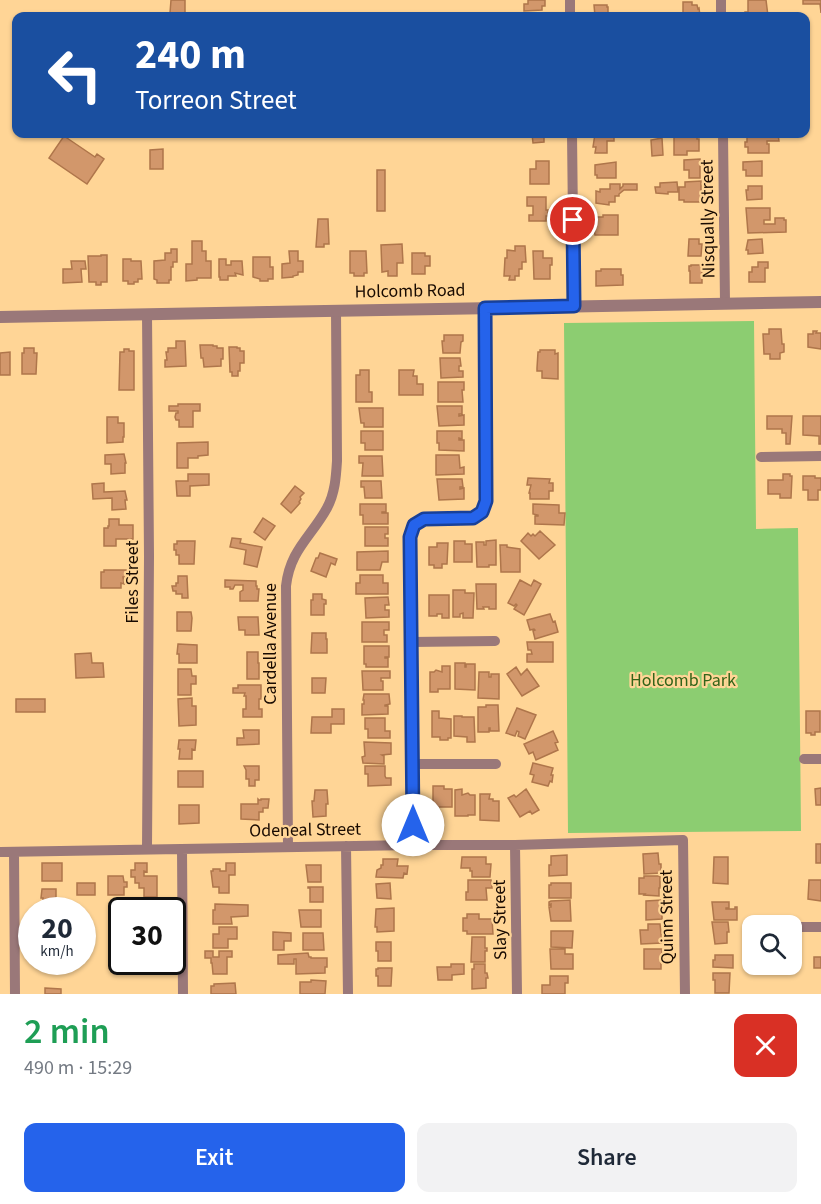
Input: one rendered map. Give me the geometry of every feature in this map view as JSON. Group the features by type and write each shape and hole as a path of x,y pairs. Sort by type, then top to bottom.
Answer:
{"street":[{"path":"572,138 574,306"},
{"name":"Nisqually Street","path":"723,138 725,303"},
{"name":"Holcomb Road","path":"0,317 821,302"},
{"path":"413,845 410,537 414,525 424,519 473,518 482,512 486,501 485,308"},
{"name":"Cardella Avenue","path":"288,847 287,573 296,552 328,507 335,486 337,461 336,310"},
{"name":"Files Street","path":"147,314 149,556 147,849"},
{"path":"761,457 821,456"},
{"path":"411,642 495,641"},
{"path":"804,759 821,759"},
{"path":"412,764 496,764"},
{"name":"Odeneal Street","path":"0,852 515,845 682,840"},
{"name":"Quinn Street","path":"682,840 685,994"},
{"name":"Slay Street","path":"515,845 517,994"},
{"path":"346,846 348,994"},
{"path":"182,849 183,994"},
{"path":"14,852 15,994"},
{"path":"802,927 821,927"}],"green space":[{"name":"Holcomb Park","path":"754,321 756,529 798,528 801,831 568,833 564,323"}],"building":[{"path":"171,0 185,0 185,12 170,12"},
{"path":"528,0 545,0 545,6 542,6 542,10 524,11 524,4 528,4"},
{"path":"748,0 766,0 768,12 748,12"},
{"path":"803,0 821,0 821,13 820,4 803,4"},
{"path":"683,2 692,2 692,5 697,5 700,12 683,12"},
{"path":"594,5 607,5 608,7 608,12 595,12"},
{"path":"63,138 67,138 95,157 97,154 104,159 87,184 49,158"},
{"path":"532,138 544,138 544,142 533,143"},
{"path":"594,138 614,138 614,141 607,141 607,153 595,153 596,147 593,147"},
{"path":"662,138 663,155 652,156 651,140"},
{"path":"674,138 699,139 699,151 687,151 687,155 674,155"},
{"path":"747,138 779,138 779,141 767,141 769,153 748,153 748,147 745,147 745,142"},
{"path":"163,149 163,169 150,169 150,150"},
{"path":"700,159 700,178 689,178 689,170 684,170 684,160"},
{"path":"536,161 549,161 549,184 530,184 530,169 536,169"},
{"path":"762,161 762,176 746,176 743,162"},
{"path":"616,162 616,178 597,178 595,165"},
{"path":"377,170 385,170 385,211 377,211"},
{"path":"701,181 701,202 679,200 679,187 685,187 685,182"},
{"path":"677,182 678,192 656,193 655,187 660,187 660,183"},
{"path":"610,184 620,184 620,189 623,184 637,184 637,190 624,190 619,196 615,196 615,202 609,202 609,205 596,203 596,191 610,189"},
{"path":"748,186 762,186 762,199 747,200"},
{"path":"527,197 546,197 548,216 546,216 546,221 529,221 529,215 533,215 533,206 527,206"},
{"path":"746,208 770,208 770,220 764,220 764,224 775,224 775,218 784,218 786,232 748,233"},
{"path":"603,215 618,215 618,235 595,235 593,223 595,223 595,217 603,217"},
{"path":"318,219 328,219 329,244 324,244 324,247 316,247"},
{"path":"689,239 699,239 699,244 702,244 701,256 688,256"},
{"path":"762,239 763,253 748,254 746,250 748,240"},
{"path":"192,241 202,241 202,251 206,251 206,261 211,261 211,278 186,281 186,264 192,264"},
{"path":"402,244 403,263 397,263 397,276 388,276 388,271 382,272 381,245"},
{"path":"515,246 525,246 526,262 522,262 519,276 515,276 515,280 509,280 510,276 504,276 505,258 507,258 507,250 515,251"},
{"path":"171,249 177,249 177,262 173,262 173,267 171,267 171,280 169,283 157,283 154,279 154,261 165,260 165,253 171,253"},
{"path":"289,251 298,251 298,261 303,261 303,272 298,272 298,275 293,277 282,278 282,264 290,263"},
{"path":"350,251 366,251 367,273 364,273 364,276 354,276 354,273 350,273"},
{"path":"533,251 543,251 543,258 552,258 550,279 534,279"},
{"path":"412,253 425,253 425,256 430,256 430,266 425,266 425,274 412,274"},
{"path":"107,255 107,282 96,285 96,282 89,282 88,256"},
{"path":"253,257 270,257 273,279 260,281 253,277"},
{"path":"123,259 141,261 142,279 138,279 138,282 134,284 123,281"},
{"path":"219,259 226,259 226,265 231,265 231,261 242,261 243,275 235,273 236,276 228,276 228,280 220,280"},
{"path":"71,261 85,261 86,269 81,269 82,282 63,283 63,269 72,269"},
{"path":"758,262 768,262 768,268 765,268 765,282 749,282 749,272 752,272 752,267 758,267"},
{"path":"702,265 702,283 690,283 689,266"},
{"path":"601,269 621,269 623,285 596,286 596,271 601,271"},
{"path":"769,329 781,329 784,352 780,353 780,359 770,359 770,354 764,354 763,334 769,334"},
{"path":"813,331 821,333 821,349 808,347 808,334 813,334"},
{"path":"444,335 463,335 460,353 443,353"},
{"path":"176,341 185,341 186,366 165,367 166,352 168,348 176,348"},
{"path":"200,345 223,348 221,366 204,367"},
{"path":"229,347 237,347 240,351 244,351 244,363 240,363 238,376 232,376 230,372"},
{"path":"24,348 34,348 34,353 37,353 36,374 22,374"},
{"path":"124,349 134,351 134,390 119,390 120,352 124,352"},
{"path":"540,350 555,350 555,354 558,353 558,379 542,378 542,371 537,371"},
{"path":"10,352 10,375 0,375 0,353"},
{"path":"440,358 460,358 459,371 463,371 463,377 441,378"},
{"path":"360,370 369,370 369,392 372,392 372,402 356,402 356,375 360,375"},
{"path":"399,370 414,370 413,376 417,376 417,384 423,384 423,395 399,395"},
{"path":"438,382 464,382 463,402 438,402"},
{"path":"178,404 200,404 200,411 193,411 193,427 179,427 179,420 175,417 178,411 169,411 169,406 178,406"},
{"path":"437,406 462,406 462,414 459,416 464,415 464,425 439,426"},
{"path":"359,408 383,408 383,427 364,427 364,423 361,423"},
{"path":"767,416 792,416 790,444 786,444 786,433 782,433 782,429 767,429"},
{"path":"803,416 821,416 821,444 819,444 819,436 803,435"},
{"path":"107,417 118,417 118,423 124,423 123,442 107,443"},
{"path":"361,431 383,431 383,450 365,450 365,443 361,443"},
{"path":"437,431 462,431 462,439 459,438 459,440 464,440 464,451 439,450"},
{"path":"208,442 208,455 188,458 188,468 177,468 177,443"},
{"path":"124,454 125,473 111,474 111,464 105,464 105,455"},
{"path":"436,455 459,455 460,468 464,467 464,474 436,475"},
{"path":"359,456 382,456 383,476 362,476 363,463 359,463"},
{"path":"188,474 209,474 209,485 190,486 190,496 177,496 176,481 188,481"},
{"path":"783,474 792,476 791,498 780,498 780,494 768,494 768,480 783,480"},
{"path":"803,476 821,478 818,500 808,500 808,490 803,490"},
{"path":"528,478 550,479 549,483 553,483 553,491 549,491 549,499 530,499 531,485 527,485"},
{"path":"437,479 462,479 463,487 460,489 464,488 464,499 439,500"},
{"path":"361,481 381,481 382,498 365,498"},
{"path":"104,483 104,492 125,491 126,509 112,510 112,498 93,499 92,484"},
{"path":"295,486 304,493 300,497 300,503 291,513 281,504"},
{"path":"360,504 386,504 386,512 382,513 388,513 388,524 363,524"},
{"path":"533,504 559,505 559,513 565,513 564,525 535,524 535,516 538,515 533,514"},
{"path":"263,518 275,526 265,540 254,532"},
{"path":"109,519 119,519 119,525 133,525 133,539 116,539 116,546 104,546 104,528 108,528"},
{"path":"365,527 388,527 388,534 385,534 385,538 388,538 388,546 365,546"},
{"path":"540,531 555,545 539,559 521,541 528,533 535,536"},
{"path":"232,538 241,539 240,543 262,547 257,567 244,564 246,550 230,547"},
{"path":"496,540 496,565 477,567 476,542 484,542 486,545 486,541"},
{"path":"177,541 195,541 194,564 179,564 179,555 176,555 176,550 174,550 174,544 177,544"},
{"path":"454,541 465,541 465,544 472,544 472,562 454,562"},
{"path":"437,543 448,543 447,564 442,564 442,568 429,565 429,547 437,547"},
{"path":"500,545 520,549 520,572 501,572"},
{"path":"388,551 388,562 382,562 380,570 357,570 357,552"},
{"path":"320,553 337,559 335,565 331,563 326,577 311,571"},
{"path":"126,570 126,577 123,577 124,584 121,583 121,588 101,588 101,572"},
{"path":"360,575 383,575 383,583 388,583 388,594 356,594 356,583 360,583"},
{"path":"178,576 187,576 188,598 182,598 182,594 176,594 176,591 173,591 172,586 178,583"},
{"path":"225,580 256,581 257,589 259,589 258,601 240,601 243,585 235,585 233,589 230,589 230,587 225,587"},
{"path":"520,580 531,586 534,580 541,584 524,615 514,609 516,604 514,606 508,603"},
{"path":"476,584 496,584 496,609 483,607 484,609 477,609"},
{"path":"453,590 474,593 473,618 463,618 463,613 460,617 453,617"},
{"path":"313,594 322,594 322,599 326,600 324,615 311,615"},
{"path":"429,595 449,595 449,618 442,618 442,614 429,616"},
{"path":"388,597 389,605 385,605 385,610 389,610 389,617 366,618 365,598"},
{"path":"177,612 191,612 191,631 177,631"},
{"path":"550,614 558,632 535,639 533,631 535,630 530,630 527,620"},
{"path":"238,617 258,617 259,635 245,635 245,630 239,630"},
{"path":"362,622 389,622 389,630 384,630 387,642 362,642"},
{"path":"312,633 326,633 327,653 311,653"},
{"path":"527,642 553,642 553,662 527,662 527,654 532,654 531,650 528,650"},
{"path":"178,644 197,645 197,663 179,663"},
{"path":"364,646 389,646 389,657 385,657 388,658 388,667 366,667"},
{"path":"247,652 258,652 259,679 247,679"},
{"path":"91,653 92,663 103,663 104,677 76,678 75,654"},
{"path":"455,663 465,663 465,667 466,664 475,664 475,690 455,689"},
{"path":"442,666 450,666 450,689 430,692 430,672 436,670 442,672"},
{"path":"516,667 521,675 527,669 539,686 522,696 507,674"},
{"path":"178,669 191,669 192,676 196,676 196,684 191,684 191,695 178,695"},
{"path":"362,671 390,671 390,678 381,678 383,690 363,690"},
{"path":"479,672 489,672 489,677 491,674 499,674 499,699 478,698"},
{"path":"312,678 326,678 325,693 312,693"},
{"path":"238,685 261,685 259,709 262,709 262,717 243,717 243,709 246,709 246,696 244,696 245,693 233,693 233,688 238,688"},
{"path":"364,694 389,694 390,704 385,705 388,706 388,714 362,715"},
{"path":"192,698 192,706 196,706 196,725 179,726 178,699"},
{"path":"16,699 45,699 45,712 16,712"},
{"path":"486,705 498,705 499,731 490,731 489,728 489,732 478,732 478,707 486,707"},
{"path":"517,708 536,715 525,739 518,736 517,731 515,736 506,733"},
{"path":"332,709 344,709 344,724 331,724 331,733 311,733 312,717 332,717"},
{"path":"432,711 439,711 439,718 451,719 451,738 448,740 432,737"},
{"path":"806,711 820,711 820,732 815,732 815,735 806,733"},
{"path":"454,716 474,717 475,742 467,742 467,737 454,736"},
{"path":"365,718 385,718 385,731 390,731 390,738 368,738"},
{"path":"243,730 259,730 259,744 237,745 237,738 244,738"},
{"path":"553,731 558,742 555,743 558,750 536,760 533,752 529,754 524,744"},
{"path":"179,740 196,740 195,750 192,749 192,759 179,759"},
{"path":"364,742 391,743 391,754 382,755 384,764 363,763"},
{"path":"533,763 553,768 552,782 550,781 548,786 532,782 534,775 530,774"},
{"path":"244,766 259,766 259,780 255,780 255,786 249,786"},
{"path":"365,766 385,766 385,776 391,778 391,785 368,786"},
{"path":"178,771 203,771 203,787 178,787"},
{"path":"433,786 452,789 452,807 433,807"},
{"path":"821,788 821,805 816,805 815,789"},
{"path":"462,789 462,795 468,793 475,795 475,815 455,816 455,790"},
{"path":"526,789 539,810 532,814 530,811 520,817 508,798 514,795 516,797"},
{"path":"315,790 327,790 326,816 313,817 312,801 314,801"},
{"path":"480,794 490,794 489,799 499,801 499,821 480,820"},
{"path":"258,799 269,799 268,808 263,808 263,812 259,812 259,820 241,819 241,804 258,804"},
{"path":"179,805 199,805 199,823 179,824"},
{"path":"816,844 821,844 821,863 816,863"},
{"path":"658,853 661,873 644,874 643,854"},
{"path":"567,855 567,875 549,876 551,856"},
{"path":"462,857 486,857 486,864 491,864 490,877 472,877 470,868 461,868"},
{"path":"714,857 728,857 728,884 713,883"},
{"path":"383,859 398,859 397,866 408,866 407,874 404,873 403,878 376,877 377,870 383,865"},
{"path":"42,863 62,863 62,881 42,881"},
{"path":"135,863 147,863 147,872 144,871 144,876 157,876 157,897 144,897 144,888 139,888 139,883 135,883 135,877 131,877 131,870 135,870"},
{"path":"226,863 235,863 235,875 229,875 229,893 219,893 219,887 213,887 211,871 220,869 220,871 226,871"},
{"path":"306,865 321,865 321,882 308,882"},
{"path":"108,876 123,876 124,882 127,882 124,895 108,895"},
{"path":"644,876 660,876 659,896 639,894 639,878 644,878"},
{"path":"468,880 491,880 492,888 486,888 487,900 466,900"},
{"path":"809,880 821,880 821,901 808,899"},
{"path":"77,883 95,883 95,895 77,895"},
{"path":"390,883 391,899 377,898 376,884"},
{"path":"551,883 571,883 571,898 549,898"},
{"path":"308,887 323,887 323,902 310,902 310,888"},
{"path":"42,889 56,889 56,897 41,897"},
{"path":"570,900 571,921 551,921 549,902"},
{"path":"662,900 662,919 646,920 646,901"},
{"path":"712,902 729,902 729,908 726,909 737,907 737,920 714,920"},
{"path":"215,904 248,905 248,916 231,917 232,924 213,924"},
{"path":"394,908 394,931 377,932 376,909"},
{"path":"299,910 321,910 321,927 301,927"},
{"path":"467,914 479,914 479,919 492,919 493,934 467,934 467,931 463,931 463,918 467,918"},
{"path":"712,922 728,922 727,943 715,944"},
{"path":"648,924 660,924 662,943 641,944 640,930 648,930"},
{"path":"219,927 237,927 237,939 228,939 228,948 213,948 213,934 219,934"},
{"path":"551,931 573,931 572,948 551,947"},
{"path":"273,932 291,933 291,941 284,941 284,950 273,950"},
{"path":"303,933 323,933 324,950 303,950"},
{"path":"472,937 485,937 487,951 485,951 485,962 471,962"},
{"path":"376,942 391,942 391,961 378,961"},
{"path":"550,949 565,949 565,954 573,954 573,969 551,969"},
{"path":"644,949 662,949 664,962 661,962 661,969 644,969"},
{"path":"205,951 213,951 213,957 219,957 219,951 232,951 232,957 227,957 227,974 213,974 211,958 205,958"},
{"path":"308,953 311,958 327,958 325,973 296,974 296,959 294,959 294,964 278,964 278,955"},
{"path":"715,955 733,955 733,968 713,967"},
{"path":"814,957 821,957 821,968 814,968"},
{"path":"451,964 464,964 464,974 452,975 452,980 438,980 437,967 451,967"},
{"path":"474,964 485,964 485,973 488,978 486,978 486,988 472,989"},
{"path":"392,968 391,986 378,986 376,969"},
{"path":"713,973 730,973 729,993 715,993"},
{"path":"550,976 568,976 568,983 565,983 565,994 542,994 542,985 550,985"},
{"path":"311,980 326,981 325,994 300,994 300,982 311,982"},
{"path":"235,983 236,994 211,994 211,986 214,984"},
{"path":"45,988 61,989 61,994 45,994"}],"route":[{"path":"413,825 410,537 414,525 424,519 473,518 482,512 486,501 485,308 574,306 573,220"}]}
